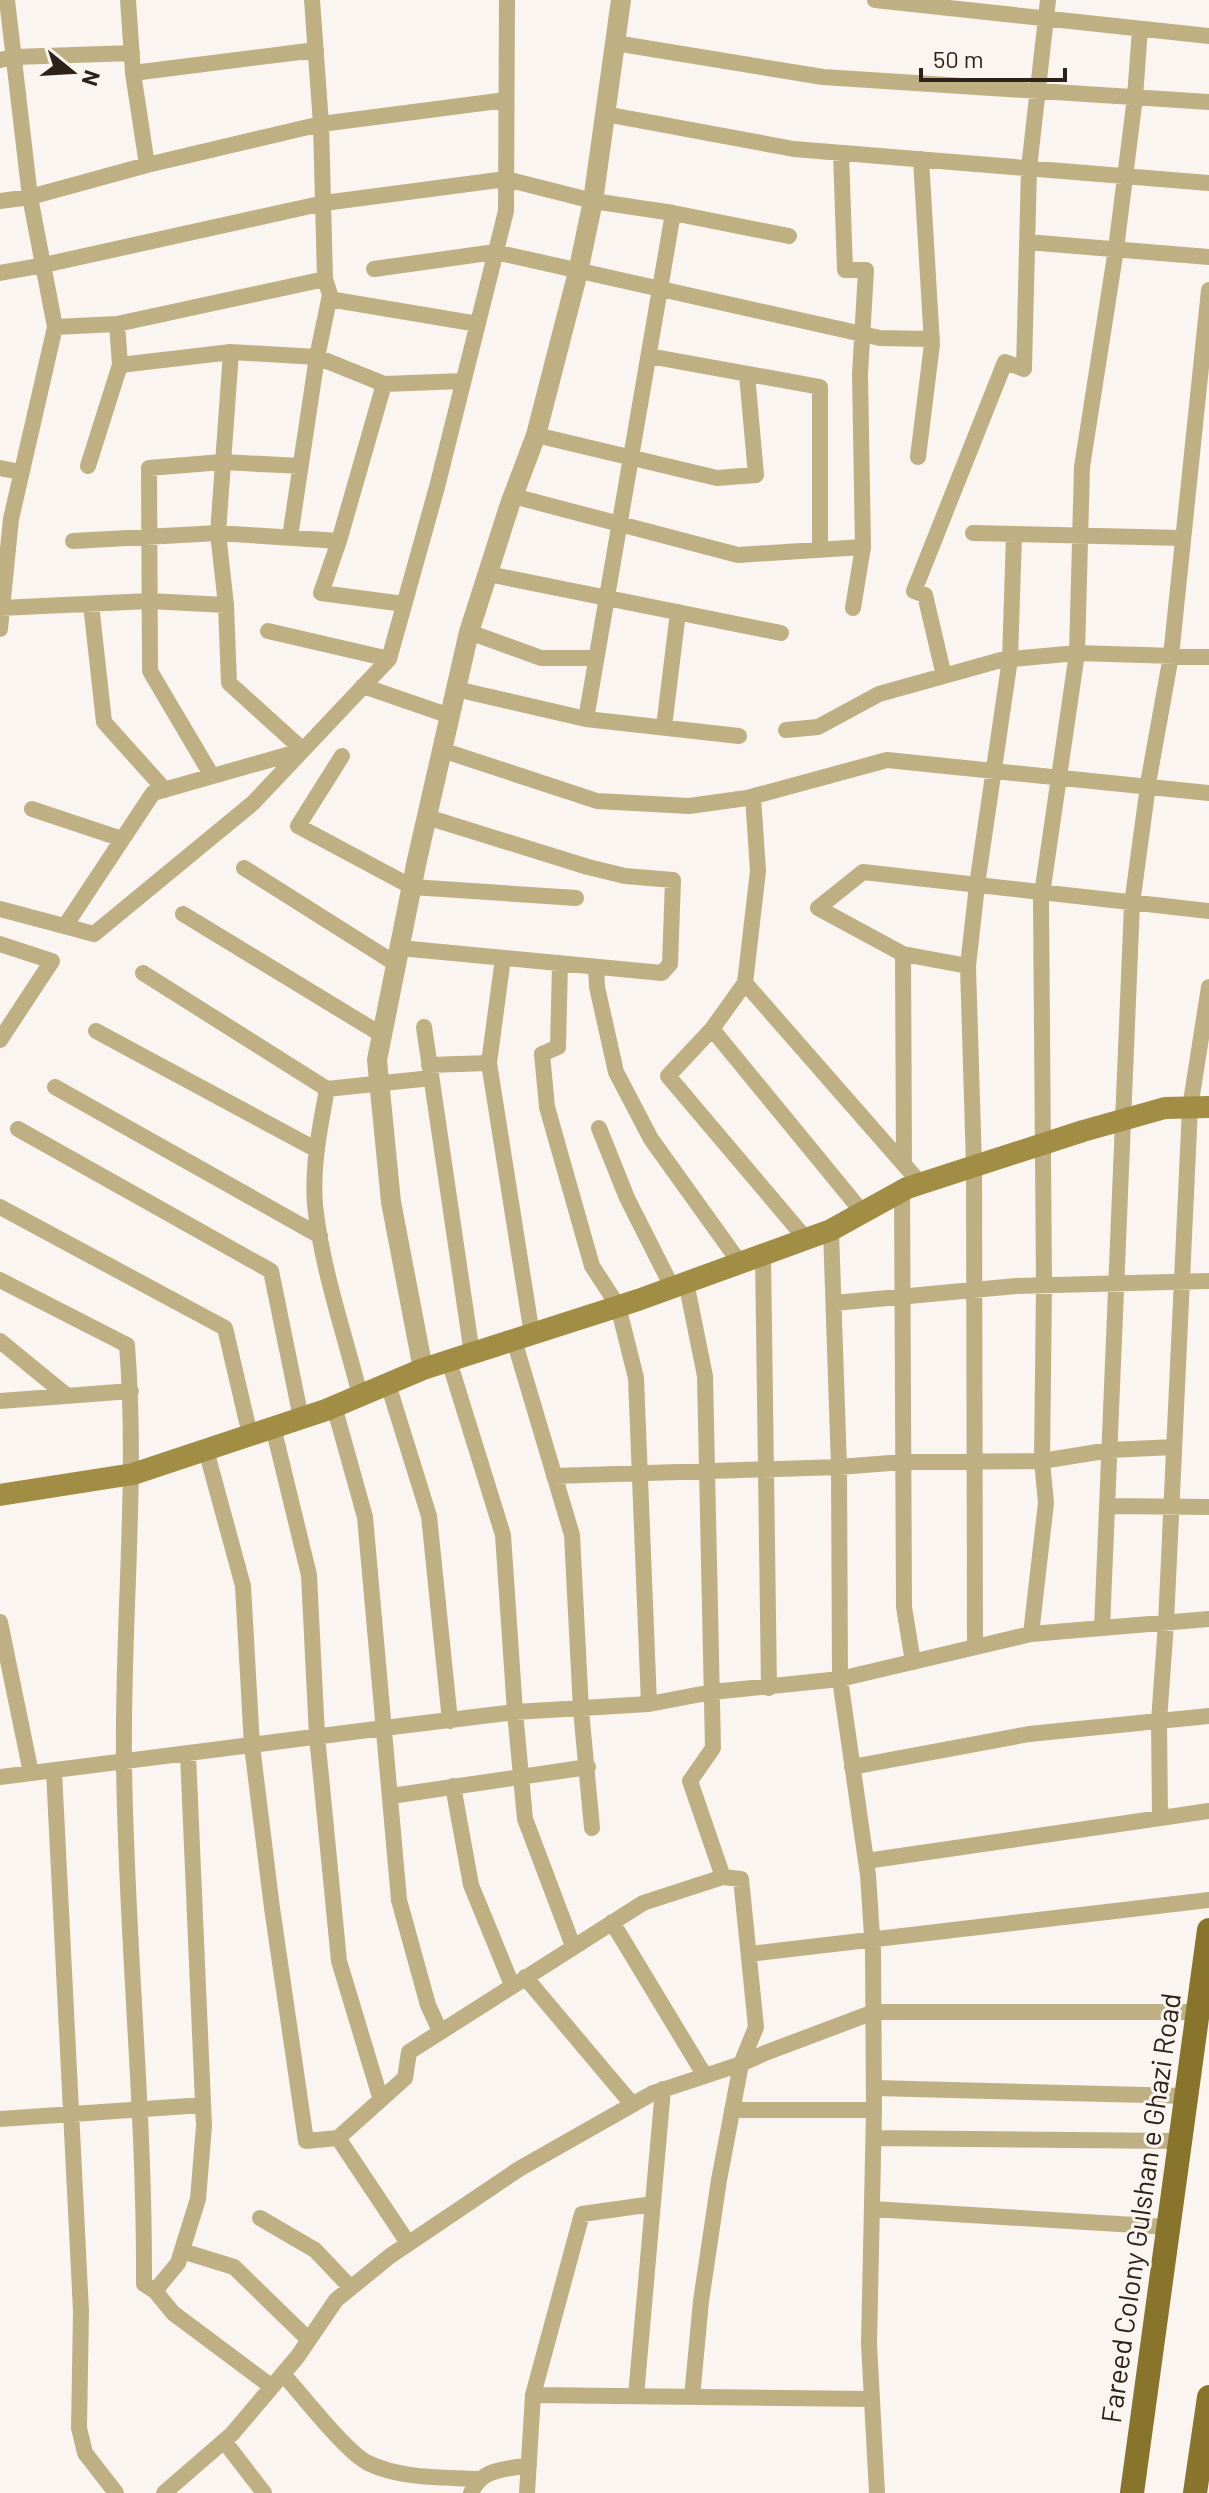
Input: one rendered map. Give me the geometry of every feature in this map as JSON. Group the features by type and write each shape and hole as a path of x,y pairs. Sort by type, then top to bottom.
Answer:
{"main road":[{"path":"0,1495 133,1474 301,1418 423,1369 618,1306 831,1230 911,1187 1124,1119 1165,1108 1200,1108"},
{"name":"Fareed Colony Gulshan e Ghazi Road","path":"1132,2493 1186,2096 1200,2062 1198,2012 1209,1930"},
{"path":"1195,2493 1209,2397"}],"street":[{"path":"0,629 5,528 55,327 7,59 7,0"},
{"path":"128,0 133,73 147,165"},
{"path":"290,537 317,357 329,299 325,279 321,124 312,0"},
{"path":"0,909 94,934 253,803 389,659 506,211 507,0"},
{"path":"423,1369 391,1202 377,1060 469,632 536,435 578,272 593,201 621,0"},
{"path":"875,0 1209,36"},
{"path":"944,676 925,595 914,591 1005,362 1024,369 1029,168 1048,0"},
{"path":"1031,1634 1046,1503 1042,1461 1043,893 1077,653 1082,467 1126,176 1140,29"},
{"path":"615,43 823,77 1209,102"},
{"path":"133,73 316,50"},
{"path":"7,59 132,53"},
{"path":"0,201 30,197 147,165 321,124 506,100"},
{"path":"605,114 794,149 1209,183"},
{"path":"841,153 845,270 866,270 860,374 863,547 853,608"},
{"path":"918,457 932,339 921,159"},
{"path":"0,273 324,203 506,179 593,201 789,236"},
{"path":"586,719 673,213"},
{"path":"1027,242 1209,257"},
{"path":"374,269 495,252 880,338 932,339"},
{"path":"55,327 117,324 325,279"},
{"path":"1102,1628 1132,904 1171,656 1181,538 1207,348 1209,290"},
{"path":"329,299 478,324"},
{"path":"88,466 120,365 117,324"},
{"path":"120,365 231,352 317,357 384,384 463,381"},
{"path":"231,352 218,533 226,605 229,683 303,750"},
{"path":"649,356 820,387 820,550"},
{"path":"536,435 717,478 756,475 747,375"},
{"path":"384,384 321,593 404,604"},
{"path":"212,776 150,671 149,468 222,462 301,466"},
{"path":"0,468 21,472"},
{"path":"513,496 738,555 863,547"},
{"path":"73,541 218,533 339,541"},
{"path":"973,533 1181,538"},
{"path":"975,1647 974,1166 968,966 1010,659 1014,535"},
{"path":"488,574 781,633"},
{"path":"1,608 149,601 226,605"},
{"path":"91,604 104,722 165,790"},
{"path":"664,727 678,612"},
{"path":"268,631 389,659"},
{"path":"469,632 541,658 596,658"},
{"path":"786,730 818,727 879,694 1010,659 1077,653 1209,657"},
{"path":"363,686 450,716"},
{"path":"456,689 586,719 739,736"},
{"path":"65,926 153,793 303,750"},
{"path":"442,750 597,801 689,806 753,797 887,760 1209,793"},
{"path":"342,756 298,826 412,887 576,898"},
{"path":"753,797 758,871 745,983 712,1029 668,1076 806,1239"},
{"path":"32,809 122,839"},
{"path":"244,868 398,956 503,958 662,973 670,964 673,880 625,876 588,867 427,817"},
{"path":"968,966 903,954 818,908 863,872 1209,911"},
{"path":"183,914 382,1035"},
{"path":"0,944 52,961 2,1034"},
{"path":"903,954 904,1165 911,1187 902,1296 904,1607 913,1662"},
{"path":"503,958 489,1063 523,1338 554,1476 572,1535 581,1710 592,1828"},
{"path":"560,963 558,1047 542,1054 547,1107 592,1266 618,1306 636,1378 649,1704"},
{"path":"596,967 597,987 616,1072 651,1139 740,1263"},
{"path":"143,973 327,1089 379,1084 489,1063"},
{"path":"745,983 904,1165"},
{"path":"1160,1818 1159,1721 1182,1282 1209,987"},
{"path":"424,1027 472,1354"},
{"path":"712,1029 863,1213"},
{"path":"96,1031 317,1150"},
{"path":"55,1087 320,1236"},
{"path":"327,1089 317,1150 315,1202 320,1236 360,1395"},
{"path":"599,1128 627,1198 679,1285 705,1376 713,1748 690,1781 723,1877"},
{"path":"18,1129 271,1271 301,1418"},
{"path":"0,1207 225,1328 250,1435"},
{"path":"831,1230 839,1467 840,1679 866,1861 872,1941 874,2138 869,2344 877,2493"},
{"path":"763,1255 769,1688"},
{"path":"0,1280 127,1345 133,1474 124,1762 144,2209 144,2284 155,2291 173,2313 278,2380 366,2462 415,2476 474,2486 486,2474 529,2465"},
{"path":"834,1303 974,1289 1209,1281"},
{"path":"0,1341 66,1395"},
{"path":"449,1361 503,1535 525,1819 573,1946"},
{"path":"388,1384 429,1516 450,1721"},
{"path":"0,1401 131,1391"},
{"path":"334,1406 365,1517 399,1900 428,2005 440,2031"},
{"path":"273,1427 309,1575 317,1736 339,1961 380,2097"},
{"path":"554,1476 766,1470 903,1462 1042,1461 1110,1450 1174,1447"},
{"path":"206,1450 243,1586 252,1746 306,2141 338,2138 380,2097 405,2078 409,2052 643,1903 723,1877 741,1879 756,2027 741,2064 719,2180 701,2301 692,2397"},
{"path":"1108,1506 1209,1507"},
{"path":"0,1777 515,1712 649,1704 712,1692 840,1679 1031,1634 1209,1619"},
{"path":"0,1622 7,1696 31,1773"},
{"path":"852,1767 1029,1734 1209,1716"},
{"path":"155,2291 178,2263 198,2199 204,2126 188,1754"},
{"path":"391,1796 588,1767"},
{"path":"54,1771 81,2311 79,2428 85,2453 116,2493"},
{"path":"453,1786 471,1885 519,1981 632,2104"},
{"path":"866,1861 1209,1811"},
{"path":"749,1954 1209,1900"},
{"path":"612,1922 705,2076"},
{"path":"164,2493 224,2441 278,2380 336,2300 408,2243 519,2169 663,2089 741,2064 874,2012 1198,2012"},
{"path":"874,2088 1186,2096"},
{"path":"636,2396 663,2089"},
{"path":"0,2119 203,2105"},
{"path":"732,2110 874,2110"},
{"path":"338,2138 408,2243"},
{"path":"874,2138 1180,2141"},
{"path":"527,2493 533,2395 582,2214 653,2204"},
{"path":"872,2209 1168,2227"},
{"path":"260,2218 315,2250 351,2288"},
{"path":"182,2251 234,2267 309,2340"},
{"path":"533,2395 872,2399"},
{"path":"224,2441 264,2493"}]}
